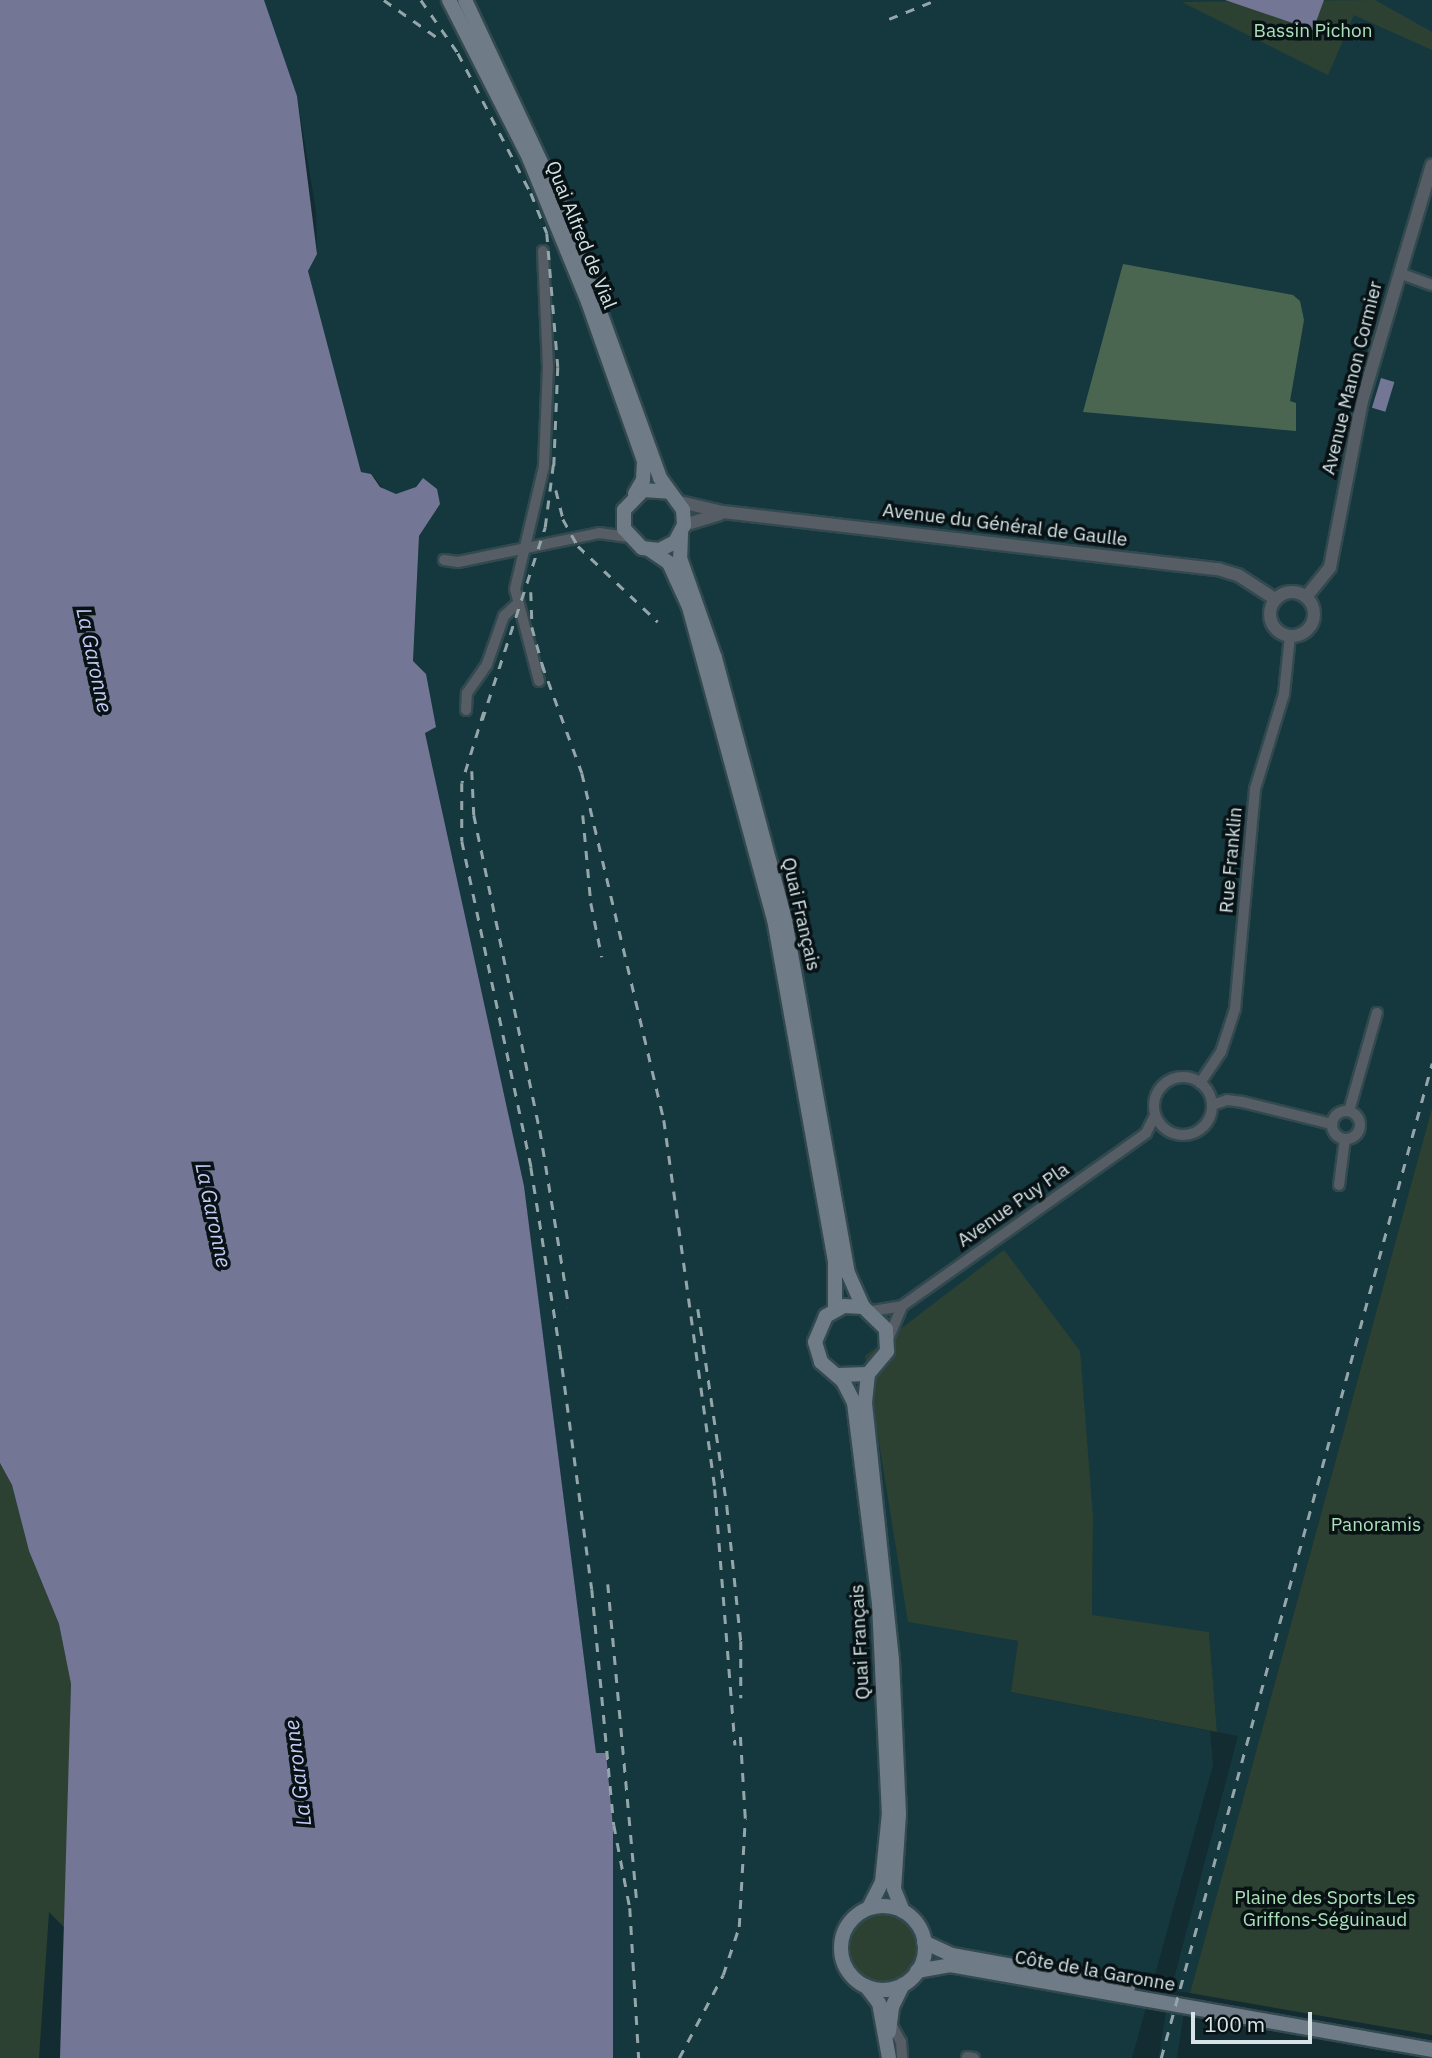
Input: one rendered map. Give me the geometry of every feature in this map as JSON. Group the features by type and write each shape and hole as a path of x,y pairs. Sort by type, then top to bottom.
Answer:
{"main road":[{"name":"Quai Alfred de Vial","path":"449,0 534,168 584,290 644,461 643,480 635,494"},
{"name":"Quai Alfred de Vial","path":"465,0 562,207 674,497"},
{"path":"652,488 674,497 683,530 668,547 650,550 628,537 623,519 635,494 652,488"},
{"name":"Quai Français","path":"683,530 680,558 715,658 785,920 848,1273 868,1309"},
{"name":"Quai Français","path":"650,550 668,563 689,607 774,919 835,1261 835,1309"},
{"path":"835,1309 868,1309 881,1319 888,1340 883,1360 868,1374 837,1375 821,1362 815,1342 820,1324 835,1309"},
{"name":"Quai Français","path":"868,1374 865,1403 892,1660 899,1814 894,1889 903,1911"},
{"name":"Quai Français","path":"837,1375 848,1389 856,1412 879,1604 889,1813 882,1882 869,1908"},
{"path":"888,2040 903,1984 917,1971 924,1942 913,1919 903,1911 869,1908 849,1923 841,1946 847,1970 866,1986 879,2003 888,2040 889,2058"},
{"name":"Côte de la Garonne","path":"924,1942 952,1955 1432,2043"},
{"name":"Côte de la Garonne","path":"917,1971 950,1965 1432,2050"},
{"path":"866,1986 878,1989 903,1984"}],"street":[{"name":"Avenue Manon Cormier","path":"1306,597 1330,567 1353,439 1399,273 1429,191 1432,165"},
{"path":"539,681 516,605 522,548 544,466 548,367 542,251"},
{"path":"1399,273 1432,285"},
{"name":"Avenue du Général de Gaulle","path":"674,497 723,513 1218,569 1238,575 1275,599"},
{"name":"Avenue du Général de Gaulle","path":"683,530 723,513"},
{"path":"444,560 458,562 599,533 628,537"},
{"path":"1293,591 1306,597 1314,608 1312,622 1303,633 1290,636 1273,625 1269,612 1275,599 1293,591"},
{"path":"466,710 467,693 487,664 504,616 516,605"},
{"name":"Rue Franklin","path":"1200,1083 1221,1052 1235,1009 1255,789 1284,694 1290,636"},
{"path":"1349,1111 1377,1013"},
{"path":"1168,1132 1155,1115 1155,1097 1166,1083 1183,1077 1200,1083 1212,1105"},
{"path":"1212,1105 1243,1102 1332,1124"},
{"path":"1146,1133 1168,1132 1181,1135 1200,1130 1212,1105"},
{"path":"1345,1139 1334,1133 1332,1124 1336,1115 1349,1111"},
{"path":"1339,1185 1345,1139 1359,1130 1358,1118 1349,1111"},
{"name":"Avenue Puy Pla","path":"868,1309 902,1306 1146,1133 1155,1115"},
{"path":"888,1340 902,1306"},
{"path":"891,2024 901,2042 902,2058"}],"shaded area":[{"path":"264,0 1432,0 1432,1108 1190,1993 1171,1990 1238,1736 1217,1732 1209,1632 1092,1616 1093,1517 908,1622 1018,1641 1011,1692 1210,1731 1213,1765 1132,2058 613,2058 613,1827 606,1753 596,1754 524,1186 425,732 436,726 413,661 419,536 440,504 423,478 412,490 396,494 386,491 371,474 361,472 308,271 317,254 316,211 297,96"},
{"path":"1166,2011 1184,2014 1177,2058 1159,2058"}],"green space":[{"name":"Bassin Pichon","path":"1375,0 1432,32 1432,50 1354,15 1328,75 1182,2"},
{"path":"1123,264 1293,295 1300,301 1304,320 1290,401 1296,403 1296,431 1083,412"},
{"name":"Plaine des Sports Les Griffons-Séguinaud","path":"1432,1108 1432,2035 1190,1993"},
{"path":"1004,1250 1080,1351 1093,1517 1092,1615 1209,1632 1217,1732 1011,1692 1018,1641 908,1622 865,1356"},
{"path":"0,1463 12,1485 29,1551 59,1624 71,1684 66,1929 49,1912 39,2058 0,2058"},
{"path":"882,1912 902,1918 912,1928 918,1948 912,1968 902,1978 882,1984 862,1978 852,1968 846,1948 852,1928 862,1918"}],"water":[{"name":"La Garonne","path":"0,0 264,0 297,96 317,254 308,271 361,472 371,474 380,487 396,494 416,487 423,478 437,489 440,504 419,536 413,661 426,674 436,727 425,733 524,1186 596,1753 606,1753 613,1827 613,2058 60,2058 71,1684 59,1624 29,1551 12,1485 0,1463"},
{"name":"Bassin Pichon","path":"1225,0 1324,0 1313,30"},
{"path":"1381,378 1394,382 1385,412 1372,408"}],"railway":[{"path":"384,0 441,40"},
{"path":"421,0 458,53 531,193 547,233 558,367 554,466"},
{"path":"889,19 936,0"},
{"path":"482,720 545,527 554,458"},
{"path":"556,490 563,519 578,546 658,622"},
{"path":"531,592 532,627 545,674"},
{"path":"542,664 582,773 664,1120 715,1489 735,1745"},
{"path":"484,712 462,783 462,841 531,1167 560,1350 592,1589 614,1825 630,1908 639,2058"},
{"path":"472,771 474,815 540,1130 569,1308"},
{"path":"583,815 591,903 602,957"},
{"path":"1161,2058 1432,1063"},
{"path":"698,1309 727,1506 741,1641 741,1698"},
{"path":"608,1584 637,1904"},
{"path":"679,2058 723,1975 739,1927 745,1818 740,1733"}],"park label":[{"name":"Panoramis","path":"1376,1525"}]}
